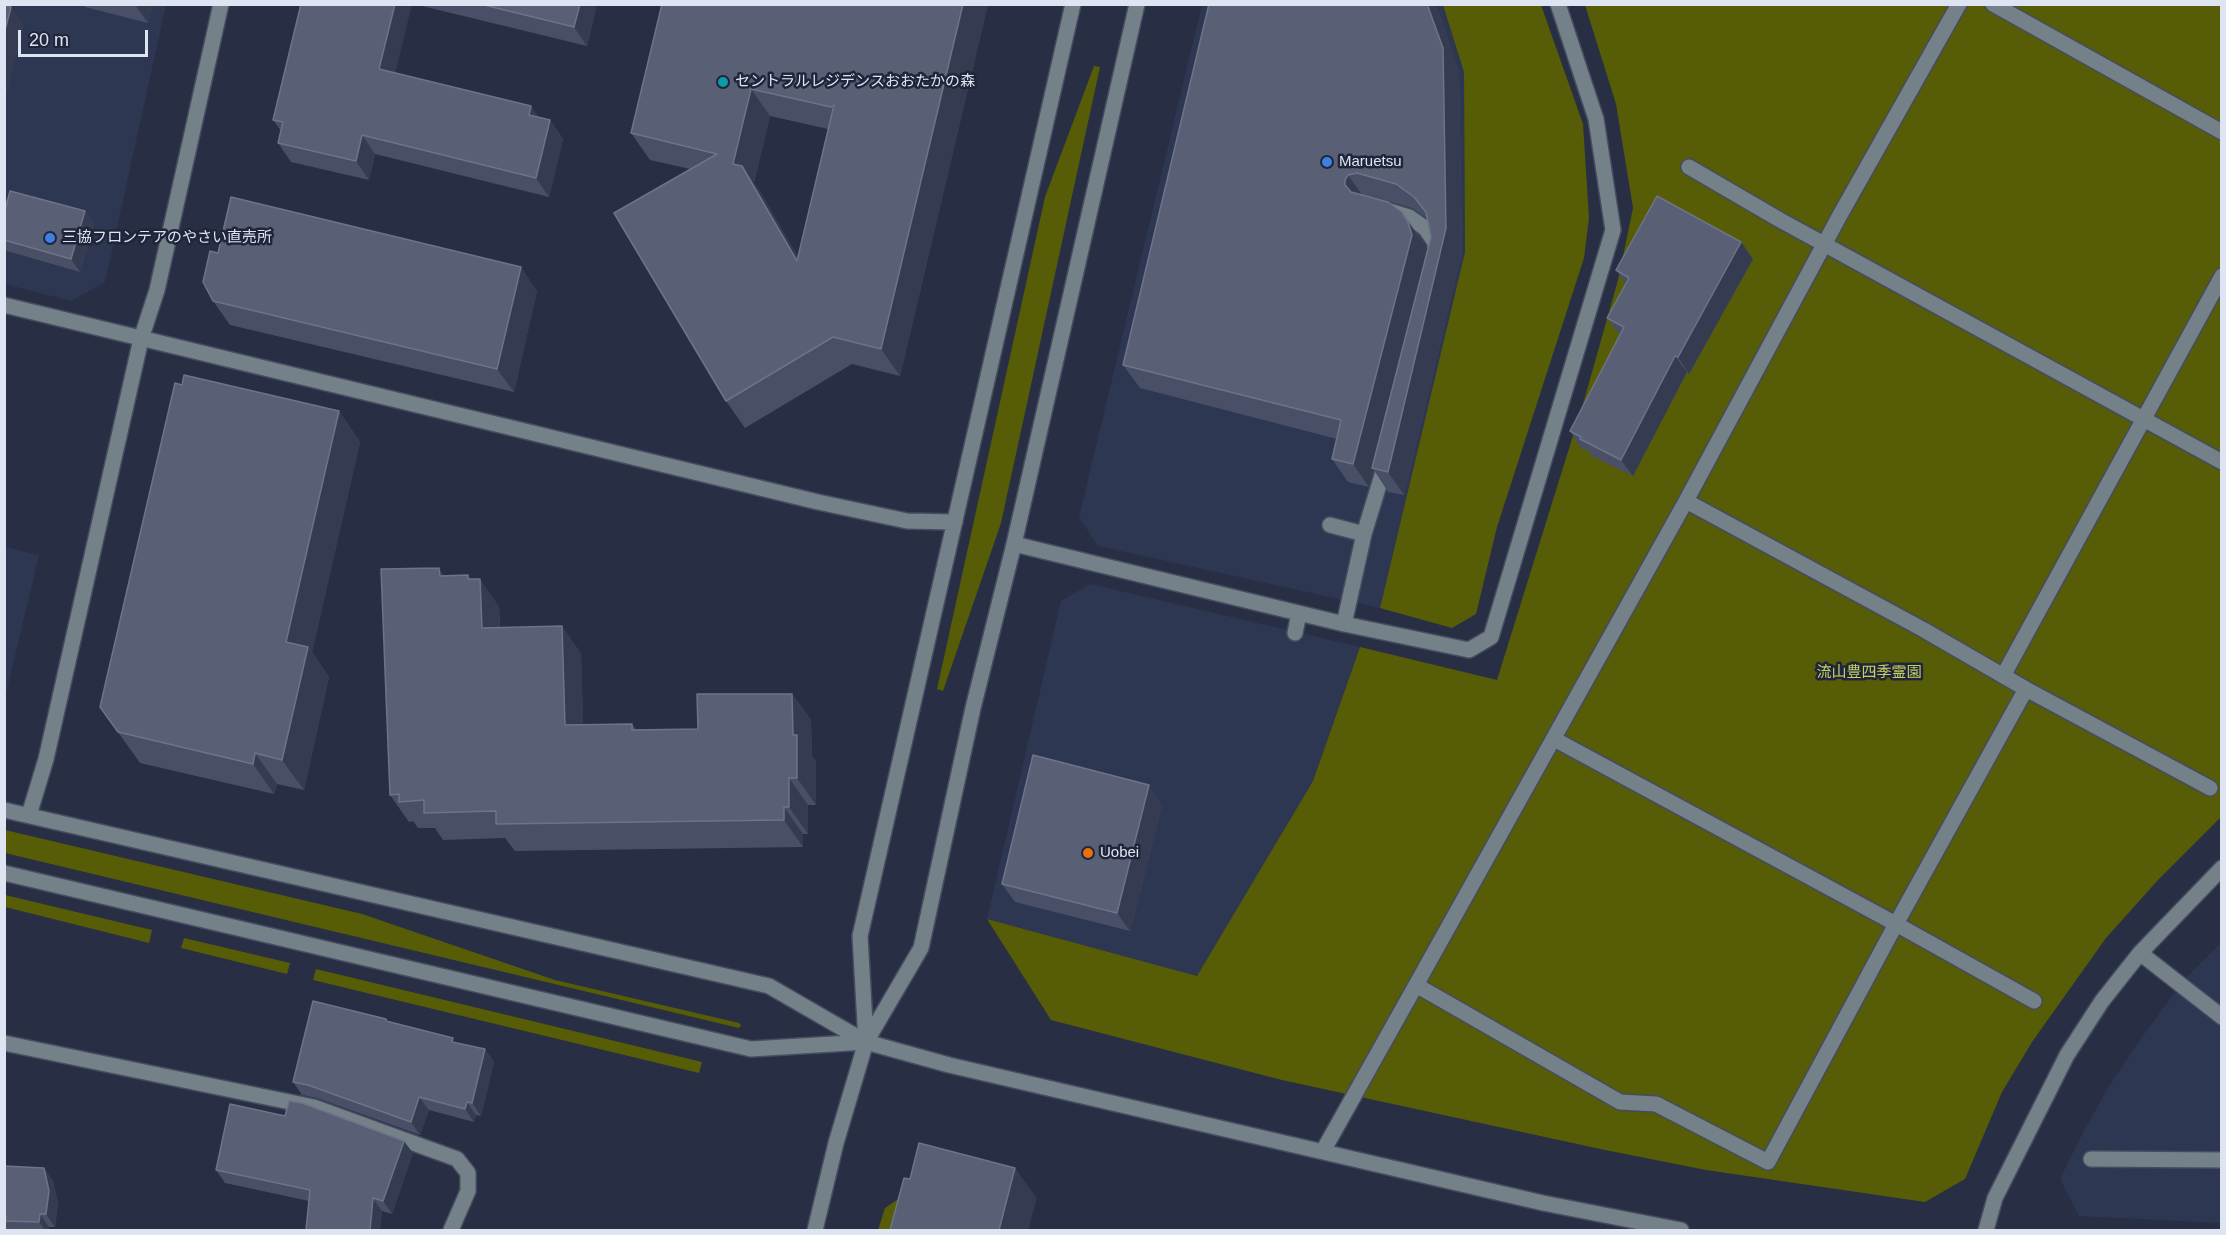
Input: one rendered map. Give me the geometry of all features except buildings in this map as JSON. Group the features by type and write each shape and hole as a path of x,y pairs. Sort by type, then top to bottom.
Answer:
{"street":[{"path":"29,816 46,759 141,339 157,290 221,4"},
{"path":"866,1042 860,936 1073,4"},
{"path":"815,1230 836,1143 866,1042 921,948 973,708 1014,544 1137,4"},
{"path":"1014,544 1344,624 1469,650 1491,637 1613,230 1596,119 1558,4"},
{"path":"1323,1151 1686,501 1824,244 1959,4"},
{"path":"1993,4 2222,132"},
{"path":"1689,167 1824,244 2222,462"},
{"path":"1371,206 1409,217 1425,228 1434,241 1438,259 1435,271"},
{"path":"2003,676 2222,276"},
{"path":"4,305 818,502 907,521 956,522"},
{"path":"1344,624 1364,534 1391,443"},
{"path":"1686,501 2210,788"},
{"path":"1330,525 1364,534"},
{"path":"1295,633 1299,613"},
{"path":"1416,985 1620,1102 1656,1104 1768,1162 2026,689"},
{"path":"1554,739 2034,1001"},
{"path":"4,810 769,986 866,1042 949,1065 1544,1203 1681,1230"},
{"path":"1986,1230 1995,1198 2067,1055 2102,1001 2140,953 2222,868"},
{"path":"4,873 752,1049 866,1042"},
{"path":"2140,953 2222,1017"},
{"path":"4,1043 314,1107 457,1159 468,1173 468,1191 452,1230"},
{"path":"2091,1159 2222,1160"}],"shaded area":[{"path":"4,5 166,5 105,282 71,301 5,284"},
{"name":"Maruetsu","path":"1202,5 1443,5 1464,71 1465,252 1380,608 1098,546 1079,517"},
{"path":"4,547 39,555 5,698"},
{"path":"1090,584 1360,647 1313,781 1197,976 987,919 1061,601"},
{"path":"2221,943 2221,1223 2079,1216 2060,1179 2085,1129 2109,1086 2137,1044 2184,980"}],"green space":[{"path":"1443,5 1541,5 1583,124 1589,218 1584,258 1497,527 1476,614 1452,628 1380,608 1465,252 1464,72"},
{"name":"流山豊四季霊園","path":"1585,5 2221,5 2221,817 2158,880 2106,938 2032,1042 2002,1092 1965,1179 1925,1202 1706,1170 1605,1150 1282,1080 1051,1020 987,919 1197,976 1313,781 1360,647 1497,680 1585,397 1618,280 1633,208 1616,104"},
{"path":"1094,66 1100,67 1001,523 943,691 937,689 1045,197"},
{"path":"5,830 362,914 555,980 741,1025 739,1028 5,853"},
{"path":"5,895 152,930 149,943 5,907"},
{"path":"184,938 290,963 287,974 181,948"},
{"path":"316,969 702,1062 699,1073 313,980"},
{"path":"926,1180 912,1230 878,1230 885,1208"}],"place":[{"name":"セントラルレジデンスおおたかの森","path":"723,82"},
{"name":"Maruetsu","path":"1327,162"},
{"name":"三協フロンテアのやさい直売所","path":"50,238"},
{"name":"Uobei","path":"1088,853"}]}
